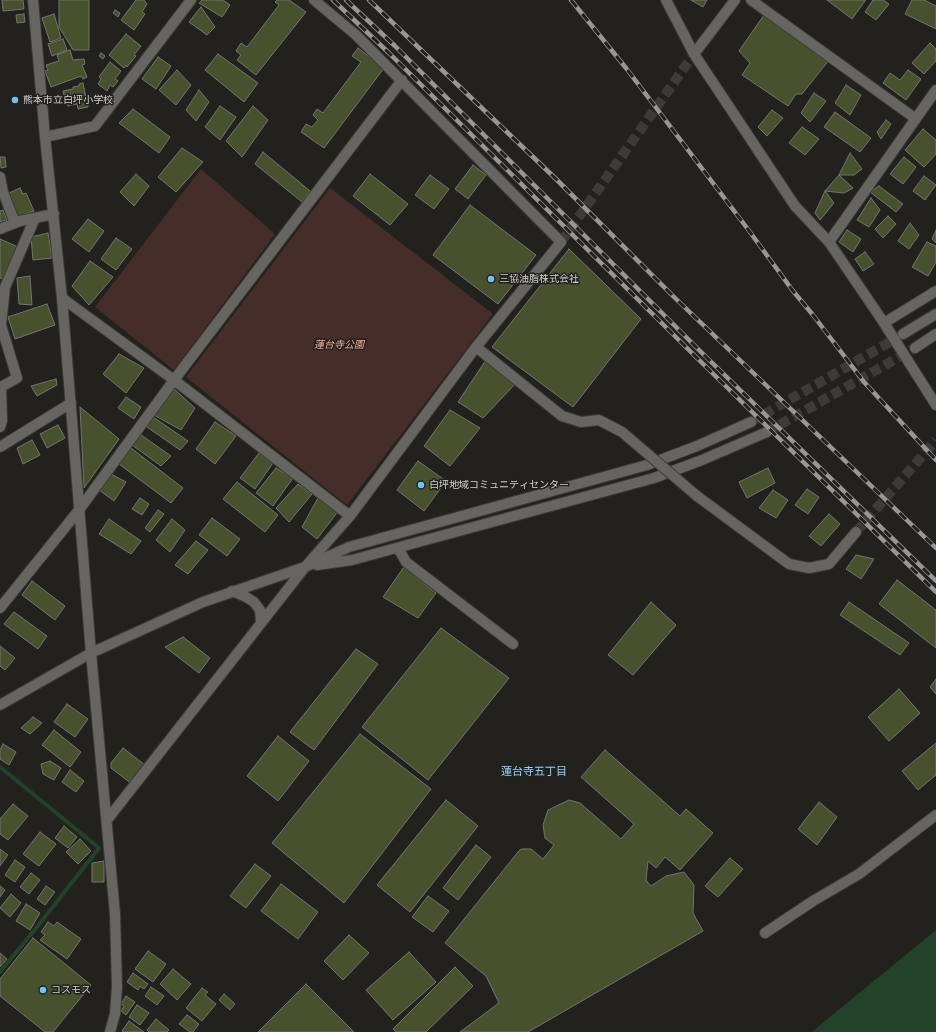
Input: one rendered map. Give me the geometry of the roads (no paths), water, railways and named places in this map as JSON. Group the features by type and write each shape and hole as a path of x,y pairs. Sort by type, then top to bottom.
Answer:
{"street":[{"path":"33,0 45,137 62,298 91,653 115,914 117,987 110,1032"},
{"path":"45,137 95,126 191,0"},
{"path":"107,820 305,567 350,516 476,347 561,242 402,80 356,35 314,0"},
{"path":"666,0 694,54 742,124 795,206 829,242 884,323 936,405"},
{"path":"694,54 735,0"},
{"path":"751,0 916,119"},
{"path":"0,608 79,510 174,380 402,80"},
{"path":"829,242 936,90"},
{"path":"0,177 3,192 15,223"},
{"path":"0,229 15,223 54,214"},
{"path":"0,427 2,421 0,387 17,378 1,325 5,287 35,218"},
{"path":"884,323 936,291"},
{"path":"62,298 174,380 350,516"},
{"path":"903,334 936,314"},
{"path":"915,348 936,334"},
{"path":"476,347 562,416 581,422 599,420 622,432 697,496 789,564 809,568 829,564 856,532"},
{"path":"0,447 71,404"},
{"path":"0,705 91,653 203,602 232,591 305,567 349,547 647,465 697,446 751,422"},
{"path":"305,567 352,560 654,478 702,460 767,432"},
{"path":"398,548 406,562 513,644"},
{"path":"232,591 254,602 260,610 262,622"},
{"path":"765,933 813,901 859,874 936,815"}],"waterway":[{"path":"0,767 99,848 0,972"}],"tunnel":[{"path":"561,242 694,54"},
{"path":"751,422 902,335"},
{"path":"767,432 915,348"},
{"path":"856,532 936,440"}],"railway":[{"path":"333,0 389,53 936,592"},
{"path":"346,0 395,46 701,352 936,581"},
{"path":"369,0 555,178 675,298 936,548"},
{"path":"571,0 626,68 793,291 864,382 936,460"}],"place":[{"name":"熊本市立白坪小学校","path":"15,100"},
{"name":"三協油脂株式会社","path":"491,279"},
{"name":"白坪地域コミュニティセンター","path":"421,485"},
{"name":"コスモス","path":"43,990"}],"district":[{"name":"蓮台寺五丁目","path":"534,772"}],"park label":[{"name":"蓮台寺公園","path":"339,345"}]}
